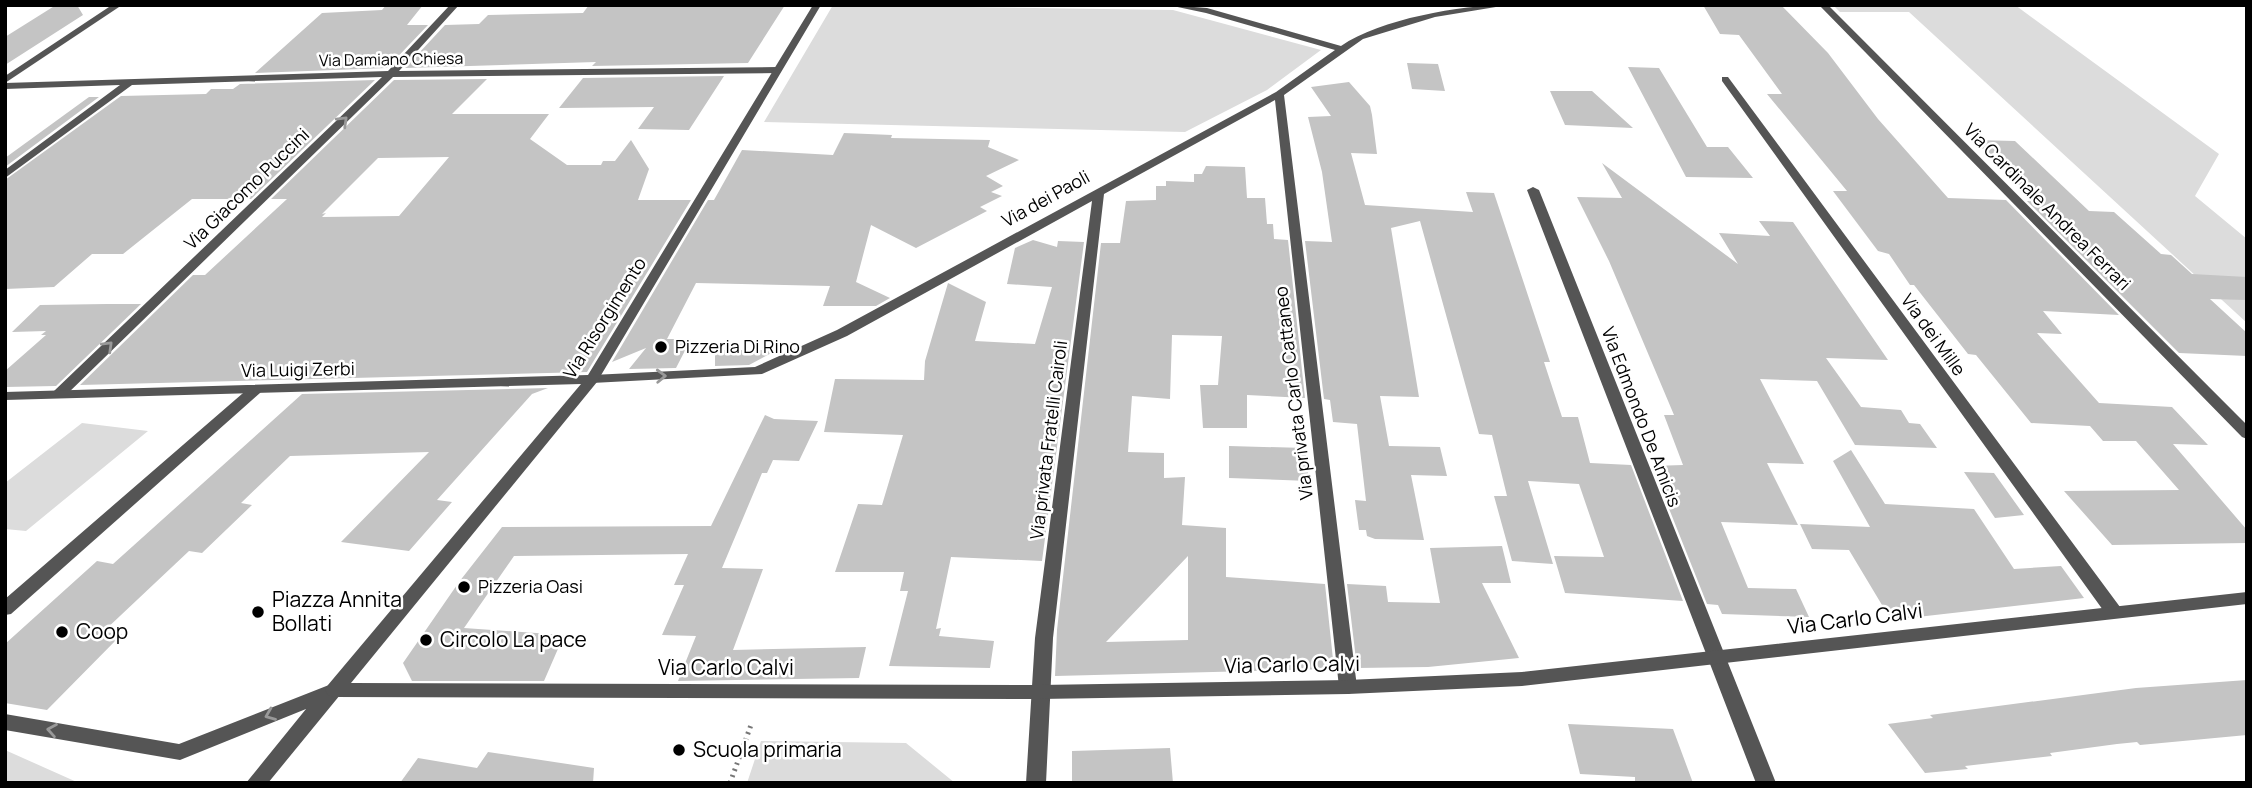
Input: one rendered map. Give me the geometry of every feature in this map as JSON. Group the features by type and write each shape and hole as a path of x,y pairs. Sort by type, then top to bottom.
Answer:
{"street":[{"path":"5,79 118,5"},
{"name":"Via Giacomo Puccini","path":"59,394 392,74 455,5"},
{"name":"Via Risorgimento","path":"256,783 593,379 817,5"},
{"path":"1172,5 1207,11 1341,49"},
{"path":"1207,11 1216,5"},
{"path":"1426,5 1434,15"},
{"name":"Via dei Paoli","path":"593,379 757,371 842,333 1279,94 1341,49 1380,29 1434,15 1504,5"},
{"name":"Via Cardinale Andrea Ferrari","path":"1823,5 2247,434"},
{"name":"Via Damiano Chiesa","path":"5,86 392,74 777,70"},
{"name":"Via dei Mille","path":"1725,79 2113,612"},
{"path":"5,175 129,83"},
{"name":"Via privata Carlo Cattaneo","path":"1279,94 1348,687"},
{"name":"Via Edmondo De Amicis","path":"1533,190 1766,783"},
{"name":"Via privata Fratelli Cairoli","path":"1036,783 1040,692 1099,192"},
{"name":"Via Luigi Zerbi","path":"5,396 593,379"},
{"path":"5,609 255,390"},
{"name":"Via Carlo Calvi","path":"334,690 1040,692 1348,687 1522,679 2247,598"},
{"path":"5,722 180,752 334,690"}],"path":[{"path":"730,783 751,724"}],"shaded area":[{"path":"833,5 1173,10 1321,50 1267,90 1185,132 764,122"},
{"path":"1833,5 2015,5 2219,154 2195,196 2247,239 2247,323 1909,12 1840,12"},
{"path":"82,423 148,431 26,531 5,529 5,483"},
{"path":"761,741 906,743 955,783 747,783"},
{"path":"5,750 79,783 5,783"}],"building":[{"path":"56,5 77,5 83,15 5,65 5,37"},
{"path":"386,5 423,5 407,25 428,25 387,68 255,73 322,13 382,10"},
{"path":"589,5 785,5 748,63 592,66 596,62 405,68 445,25 479,24 488,15 583,13"},
{"path":"1703,5 1781,5 1828,53 1878,119 1948,198 2006,200 2119,315 2043,311 2062,334 2037,333 2099,403 2172,407 2208,445 2173,444 2247,530 2247,543 2112,545 2064,491 2179,490 2136,441 2103,441 2090,426 2031,423 1976,355 1968,354 1914,285 1910,285 1889,254 1878,251 1833,191 1847,191 1767,94 1782,94 1739,35 1720,34"},
{"path":"1407,63 1438,64 1445,91 1412,89"},
{"path":"1628,67 1659,68 1707,147 1728,147 1753,178 1686,177"},
{"path":"724,76 689,130 638,129 654,107 559,108 583,78"},
{"path":"487,79 452,114 549,114 530,139 567,165 601,165 603,161 615,161 631,140 649,169 638,200 691,200 587,372 80,385 193,275 205,275 287,199 271,199 394,80","holes":["449,157 399,216 322,217 326,213 322,214 378,158"]},
{"path":"375,80 251,199 192,199 123,254 92,254 54,287 5,289 5,180 121,96 206,94 211,89 233,89 240,84"},
{"path":"1349,82 1370,106 1372,115 1377,154 1351,153 1365,205 1473,212 1466,192 1494,193 1550,362 1544,362 1562,417 1578,417 1590,463 1631,465 1683,601 1565,593 1554,556 1604,557 1579,484 1528,481 1553,564 1512,561 1494,496 1507,496 1492,435 1479,434 1420,221 1391,228 1419,397 1380,396 1389,446 1440,447 1447,476 1411,475 1424,540 1375,539 1367,536 1366,530 1359,530 1355,500 1366,501 1357,424 1333,422 1330,400 1324,399 1305,241 1332,242 1322,172 1308,117 1331,116 1311,87"},
{"path":"1550,91 1592,91 1633,128 1565,125"},
{"path":"89,97 99,97 5,167 5,158"},
{"path":"844,133 892,135 891,138 990,140 988,147 1019,160 986,176 1003,186 991,192 1002,196 980,207 987,211 916,248 871,225 856,282 890,298 876,306 823,306 830,286 696,283 667,339 691,339 676,368 629,369 646,348 612,362 708,200 714,200 742,150 833,155"},
{"path":"1974,140 2015,141 2089,211 2114,212 2161,254 2171,255 2192,274 2247,277 2247,300 2210,299 2247,333 2247,356 2179,353 2027,201 2035,201"},
{"path":"1602,163 1738,264 1719,233 1770,236 1759,221 1793,222 1888,360 1826,358 1861,407 1901,410 1909,423 1920,424 1937,448 1855,445 1817,381 1760,379 1804,464 1767,463 1798,525 1721,522 1748,588 1796,589 1809,617 1722,614 1718,605 1707,604 1652,466 1683,465 1664,415 1674,415 1609,261 1577,197 1622,198"},
{"path":"1206,166 1245,167 1247,198 1265,198 1267,224 1273,224 1274,239 1288,240 1305,398 1247,395 1247,428 1203,428 1200,385 1218,385 1222,336 1172,335 1170,399 1132,396 1128,452 1164,453 1164,478 1185,477 1182,525 1226,528 1226,577 1325,584 1334,669 1055,676 1057,630 1101,243 1120,243 1126,201 1156,200 1156,186 1166,186 1166,181 1194,182 1194,174 1202,174","holes":["1188,556 1188,640 1106,642"]},
{"path":"1033,240 1057,247 1058,241 1084,242 1042,561 951,557 936,629 941,628 939,636 994,641 990,668 889,666 908,591 900,591 904,572 835,572 858,504 882,505 903,435 824,432 835,379 924,380 925,361 948,283 986,302 975,341 1035,344 1052,287 1007,284 1015,248"},
{"path":"141,304 56,386 5,387 5,371 46,335 41,335 46,331 12,332 40,305"},
{"path":"715,350 777,350 749,365 715,366"},
{"path":"548,388 532,394 437,500 452,502 409,551 341,542 429,452 290,456 241,503 252,505 202,553 189,551 103,632 122,634 47,710 5,703 5,644 97,561 113,564 302,394"},
{"path":"765,415 774,419 818,421 799,461 773,460 767,473 762,473 722,568 763,569 733,650 866,647 859,678 678,681 696,636 662,635 684,585 674,585 688,554 514,556 464,628 564,635 544,681 412,681 403,663 459,582 502,527 711,526"},
{"path":"1229,446 1305,448 1309,481 1229,478"},
{"path":"1851,450 1885,504 1974,509 2014,569 2061,566 2084,598 1891,620 1849,550 1812,549 1800,524 1870,527 1833,461"},
{"path":"1964,472 1994,473 2024,515 1995,518"},
{"path":"1502,546 1511,583 1482,583 1519,658 1428,667 1357,668 1347,584 1386,586 1388,602 1440,603 1430,548"},
{"path":"2247,680 2247,735 2140,745 2137,742 2117,744 2050,753 2052,756 1965,766 1968,769 1925,773 1888,724 1933,718 1930,715 2136,688"},
{"path":"1568,724 1673,729 1693,783 1635,781 1635,777 1580,774"},
{"path":"1170,748 1173,783 1072,783 1072,751"},
{"path":"488,752 594,768 593,783 400,783 418,758 477,768"}],"place":[{"name":"Pizzeria Di Rino","path":"661,347"},
{"name":"Pizzeria Oasi","path":"464,587"},
{"name":"Piazza Annita Bollati","path":"258,612"},
{"name":"Coop","path":"62,632"},
{"name":"Circolo La pace","path":"426,640"},
{"name":"Scuola primaria","path":"679,750"}]}
